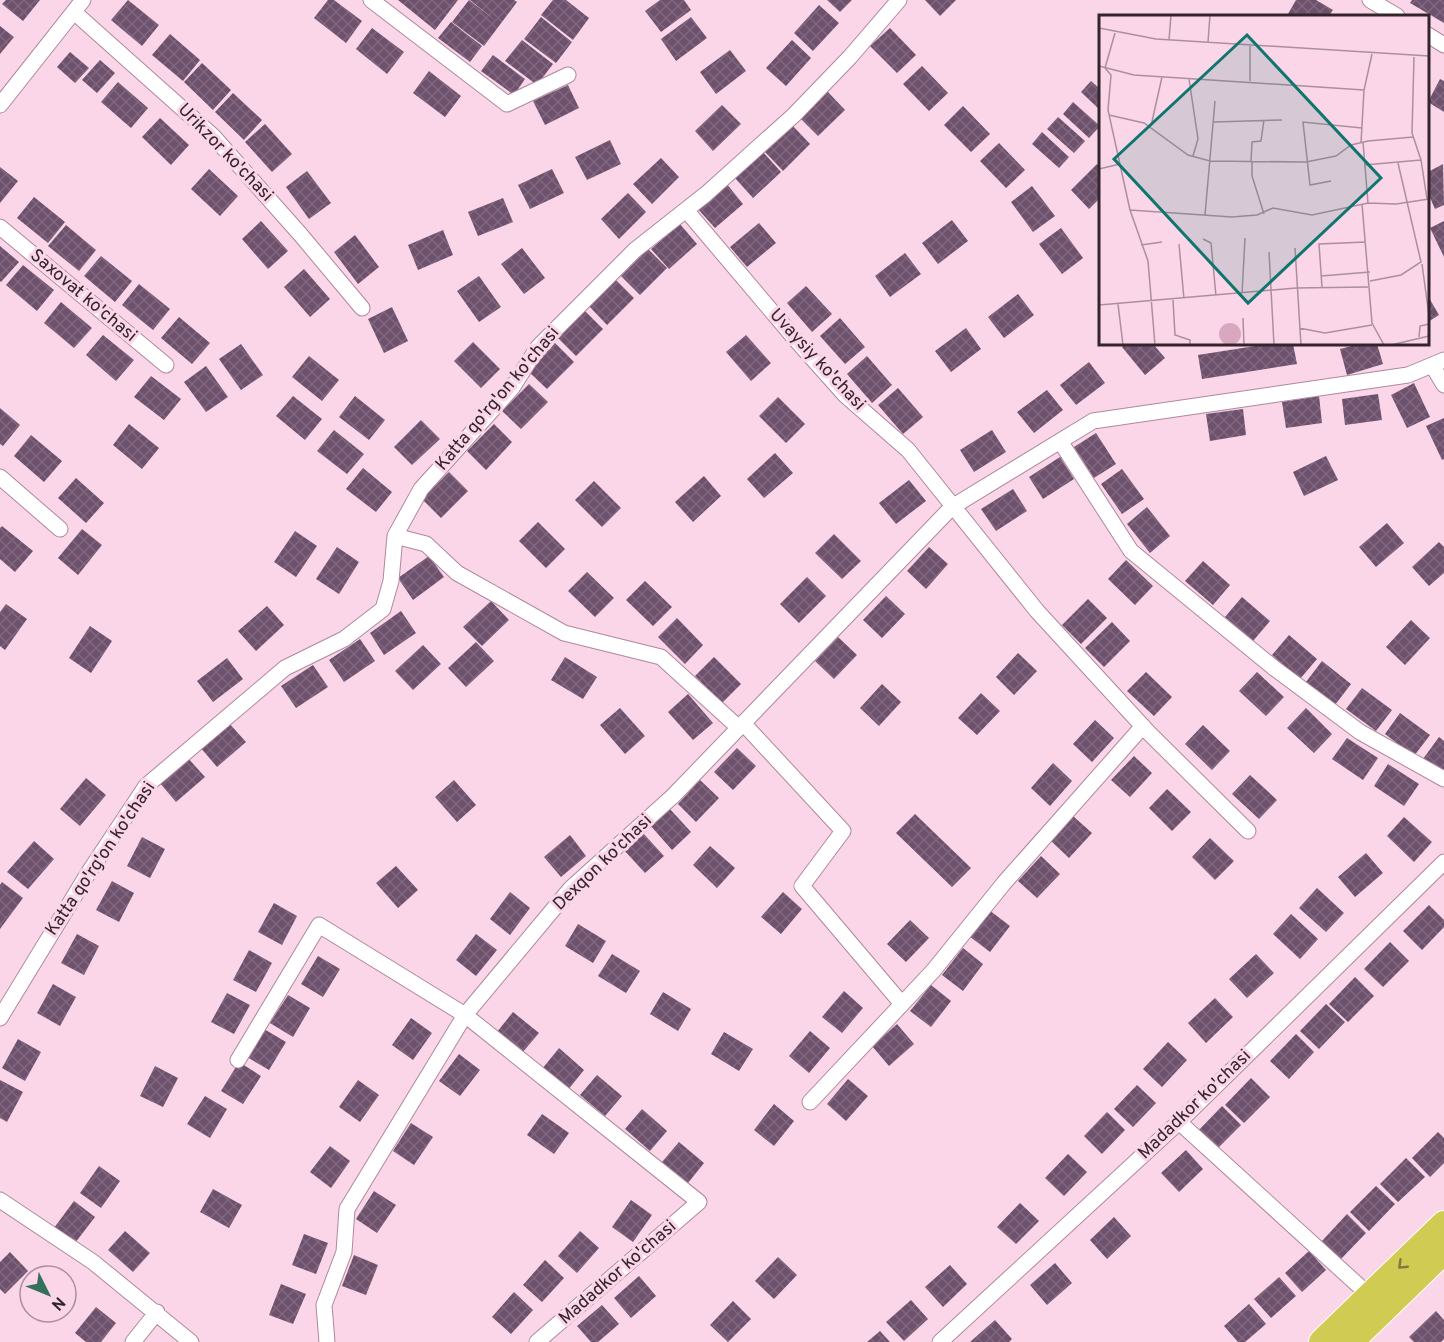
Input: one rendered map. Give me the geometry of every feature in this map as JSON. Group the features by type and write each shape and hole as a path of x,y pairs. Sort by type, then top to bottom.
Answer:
{"highway":[{"path":"1322,1342 1444,1224"},
{"path":"1350,1342 1444,1251"}],"street":[{"path":"371,0 507,104 568,75"},
{"name":"Katta qo'rg'on ko'chasi","path":"0,1018 89,872 146,786 285,668 344,639 383,609 391,582 395,536 421,489 512,388 538,347 635,250 686,210 794,116 850,57 899,0"},
{"path":"1380,3 1396,15"},
{"path":"0,105 79,6"},
{"name":"Urikzor ko'chasi","path":"79,6 213,136 362,308"},
{"path":"1429,36 1444,45"},
{"name":"Uvaysiy ko'chasi","path":"686,210 845,395 908,450 1037,610 1143,726 1248,831"},
{"name":"Saxovat ko'chasi","path":"0,227 166,365"},
{"path":"1438,363 1444,385"},
{"name":"Dexqon ko'chasi","path":"327,1342 324,1305 344,1252 347,1209 465,1015 571,888 673,796 952,507 1093,421 1385,379 1408,375 1438,363"},
{"path":"1060,441 1131,551 1274,668 1360,732 1444,779"},
{"path":"0,477 60,528"},
{"path":"395,536 426,544 457,573 564,633 662,657 741,725 843,831 802,886 902,1004"},
{"path":"810,1102 933,971 1004,883 1143,726"},
{"name":"Madadkor ko'chasi","path":"940,1342 1179,1122 1444,862"},
{"path":"238,1060 319,925 465,1015"},
{"name":"Madadkor ko'chasi","path":"465,1015 699,1202 537,1342"},
{"path":"1179,1122 1370,1296"},
{"path":"0,1200 93,1262 191,1342"},
{"path":"133,1342 157,1312"}],"building":[{"path":"6,0 40,0 23,21 2,4"},
{"path":"128,0 159,25 142,46 111,20"},
{"path":"328,0 334,0 362,21 346,43 314,18"},
{"path":"398,0 458,0 435,30"},
{"path":"469,0 496,21 470,0 514,0 517,2 484,46 452,22"},
{"path":"553,0 566,0 589,18 573,40 541,15"},
{"path":"660,0 684,0 691,10 661,32 645,11"},
{"path":"827,0 852,0 840,12"},
{"path":"925,0 956,0 940,16"},
{"path":"1296,0 1316,0 1333,10 1330,15 1288,14"},
{"path":"1412,0 1444,0 1444,23 1410,3"},
{"path":"819,5 839,23 813,51 794,33"},
{"path":"541,17 572,42 556,63 524,39"},
{"path":"691,17 707,38 676,61 661,39"},
{"path":"451,22 482,46 470,62 438,38"},
{"path":"0,26 14,37 0,54"},
{"path":"372,28 404,52 387,74 356,49"},
{"path":"890,28 916,55 897,73 870,46"},
{"path":"170,34 200,60 183,81 152,55"},
{"path":"522,40 553,64 537,85 505,61"},
{"path":"792,40 811,58 786,86 766,68"},
{"path":"730,50 746,71 716,94 700,72"},
{"path":"70,52 89,68 75,83 57,67"},
{"path":"493,55 525,79 514,95 481,71"},
{"path":"100,60 115,73 97,93 82,80"},
{"path":"202,63 231,90 213,110 184,82"},
{"path":"922,66 948,93 929,111 903,84"},
{"path":"429,71 461,96 445,117 413,93"},
{"path":"1440,79 1444,81 1444,112 1429,103"},
{"path":"1091,81 1099,88 1099,109 1081,92"},
{"path":"118,82 148,108 131,128 101,102"},
{"path":"568,85 579,108 545,125 533,101"},
{"path":"827,91 845,110 818,136 799,117"},
{"path":"233,93 262,120 244,140 215,112"},
{"path":"1073,102 1099,127 1089,138 1063,114"},
{"path":"722,105 741,124 713,151 695,131"},
{"path":"963,106 990,134 971,152 944,125"},
{"path":"1058,117 1085,141 1074,153 1047,129"},
{"path":"160,118 189,145 171,165 142,137"},
{"path":"265,124 292,154 272,172 245,142"},
{"path":"792,125 810,144 783,171 765,152"},
{"path":"1042,132 1069,157 1059,168 1032,144"},
{"path":"610,140 621,164 587,180 575,157"},
{"path":"999,143 1025,170 1006,188 980,161"},
{"path":"763,152 781,172 753,198 735,178"},
{"path":"661,158 679,177 652,204 633,184"},
{"path":"1097,164 1099,167 1099,199 1089,209 1071,190"},
{"path":"1443,164 1444,205 1435,209 1429,195 1429,171"},
{"path":"0,167 18,181 0,203"},
{"path":"209,169 238,196 220,216 191,189"},
{"path":"552,169 564,193 530,209 518,185"},
{"path":"307,171 331,203 309,219 286,187"},
{"path":"726,183 743,204 715,228 697,208"},
{"path":"1032,186 1055,216 1033,232 1011,202"},
{"path":"628,193 646,212 619,239 601,219"},
{"path":"34,197 65,222 48,243 17,218"},
{"path":"503,198 513,222 478,236 468,212"},
{"path":"952,220 968,241 938,264 922,243"},
{"path":"261,221 288,251 268,269 242,239"},
{"path":"1444,221 1444,257 1430,228"},
{"path":"759,223 776,243 747,267 730,247"},
{"path":"680,224 697,244 669,269 651,249"},
{"path":"66,225 96,250 79,271 48,246"},
{"path":"1061,228 1083,258 1062,274 1039,244"},
{"path":"443,230 453,255 418,270 408,245"},
{"path":"355,235 379,267 358,284 334,252"},
{"path":"0,246 19,262 1,282 0,281"},
{"path":"522,248 545,278 524,294 501,264"},
{"path":"648,249 667,268 640,295 621,276"},
{"path":"905,253 921,274 890,297 875,276"},
{"path":"101,256 132,281 115,302 84,276"},
{"path":"23,265 54,290 37,311 6,285"},
{"path":"304,269 330,299 310,317 284,287"},
{"path":"479,276 501,307 479,322 457,291"},
{"path":"615,279 634,298 607,325 589,306"},
{"path":"139,284 170,309 153,330 122,305"},
{"path":"806,286 832,314 812,332 787,303"},
{"path":"1018,294 1034,315 1004,338 988,317"},
{"path":"1429,298 1439,315 1429,321"},
{"path":"61,302 92,328 74,348 44,323"},
{"path":"392,307 408,341 384,353 368,319"},
{"path":"584,310 603,329 576,356 557,337"},
{"path":"179,317 210,343 192,364 161,338"},
{"path":"840,318 865,347 845,364 820,336"},
{"path":"966,328 981,349 951,372 935,351"},
{"path":"103,335 134,360 116,381 86,355"},
{"path":"746,335 771,363 751,381 726,352"},
{"path":"473,342 500,369 481,388 454,361"},
{"path":"555,343 574,362 547,389 528,371"},
{"path":"241,344 263,375 241,390 219,359"},
{"path":"1124,345 1154,345 1165,358 1145,375 1122,347"},
{"path":"1262,345 1293,345 1297,364 1202,379 1198,355"},
{"path":"1355,345 1377,345 1383,364 1347,375 1340,349"},
{"path":"309,356 339,380 322,401 292,377"},
{"path":"867,356 892,385 872,403 847,374"},
{"path":"1089,362 1105,383 1076,405 1060,385"},
{"path":"206,366 228,397 206,412 184,382"},
{"path":"151,376 181,399 164,420 134,397"},
{"path":"1414,383 1430,417 1407,428 1391,395"},
{"path":"529,384 548,402 521,429 502,411"},
{"path":"898,388 923,417 903,434 878,405"},
{"path":"1047,390 1063,410 1034,433 1017,412"},
{"path":"1378,394 1382,420 1345,425 1342,399"},
{"path":"293,396 322,419 305,440 276,416"},
{"path":"355,396 385,420 369,440 339,417"},
{"path":"1319,396 1322,423 1286,428 1282,402"},
{"path":"778,397 805,424 786,443 759,416"},
{"path":"0,408 20,425 3,446 0,444"},
{"path":"1243,409 1246,435 1210,441 1206,414"},
{"path":"1444,418 1444,459 1442,460 1426,426"},
{"path":"421,420 440,439 412,465 394,447"},
{"path":"129,424 159,448 142,469 113,445"},
{"path":"494,424 512,442 486,470 467,451"},
{"path":"334,430 364,454 347,474 317,451"},
{"path":"992,430 1006,452 974,472 960,450"},
{"path":"1096,433 1116,464 1094,478 1074,447"},
{"path":"31,435 62,461 44,482 14,456"},
{"path":"775,453 793,473 764,498 747,479"},
{"path":"1326,456 1338,480 1304,496 1293,472"},
{"path":"1060,457 1074,479 1043,499 1029,477"},
{"path":"363,468 392,492 376,512 346,489"},
{"path":"1122,469 1144,499 1122,514 1101,484"},
{"path":"449,472 468,491 441,518 422,499"},
{"path":"704,476 721,496 693,522 675,502"},
{"path":"76,478 104,503 86,523 58,498"},
{"path":"909,480 926,501 896,524 879,503"},
{"path":"594,481 621,508 602,527 575,500"},
{"path":"1013,489 1027,511 996,531 981,509"},
{"path":"1147,507 1170,536 1150,553 1127,524"},
{"path":"538,522 565,549 546,568 519,541"},
{"path":"1387,523 1404,543 1376,567 1359,547"},
{"path":"2,526 33,551 15,572 0,559 0,528"},
{"path":"82,529 102,545 78,575 58,558"},
{"path":"295,531 317,546 296,577 274,562"},
{"path":"834,534 861,561 842,579 815,553"},
{"path":"1439,542 1444,547 1444,573 1429,586 1412,567"},
{"path":"337,547 359,562 339,594 316,579"},
{"path":"929,547 948,564 926,589 907,571"},
{"path":"429,556 444,577 413,600 398,578"},
{"path":"1126,560 1153,586 1135,605 1108,579"},
{"path":"1203,561 1230,585 1213,605 1185,581"},
{"path":"587,572 614,598 595,617 568,591"},
{"path":"807,577 826,596 799,623 780,604"},
{"path":"645,581 672,607 653,626 626,600"},
{"path":"886,596 905,614 882,638 863,620"},
{"path":"1242,597 1270,621 1253,641 1225,617"},
{"path":"1088,599 1107,618 1081,644 1062,625"},
{"path":"491,601 509,620 482,646 463,627"},
{"path":"6,604 27,619 5,650 0,646 0,612"},
{"path":"267,606 284,625 256,651 238,631"},
{"path":"401,611 416,633 384,655 370,633"},
{"path":"677,618 703,645 685,664 658,637"},
{"path":"1411,620 1430,638 1405,665 1386,647"},
{"path":"1112,622 1130,641 1104,667 1085,648"},
{"path":"90,626 112,641 91,673 69,658"},
{"path":"1289,635 1317,659 1300,679 1272,655"},
{"path":"838,637 857,655 834,679 815,661"},
{"path":"360,639 375,661 344,682 329,660"},
{"path":"476,642 494,661 466,687 448,668"},
{"path":"423,645 441,664 413,690 395,671"},
{"path":"1018,653 1037,671 1014,695 996,677"},
{"path":"565,657 597,677 583,699 551,680"},
{"path":"714,657 741,684 722,703 695,676"},
{"path":"227,658 243,679 213,702 197,681"},
{"path":"1322,661 1351,684 1335,705 1306,682"},
{"path":"313,665 328,687 296,708 281,686"},
{"path":"1146,672 1172,697 1154,716 1127,691"},
{"path":"1257,672 1284,697 1266,716 1239,691"},
{"path":"882,684 901,702 879,726 860,708"},
{"path":"1362,688 1392,710 1376,731 1346,709"},
{"path":"981,693 1000,711 977,735 958,718"},
{"path":"688,694 713,723 693,740 668,712"},
{"path":"620,708 645,736 625,754 600,725"},
{"path":"1306,708 1332,734 1314,753 1287,728"},
{"path":"1400,713 1430,735 1414,756 1385,734"},
{"path":"1095,720 1114,738 1092,762 1073,744"},
{"path":"228,722 246,742 217,767 200,747"},
{"path":"1203,725 1230,751 1212,770 1185,744"},
{"path":"1439,737 1444,741 1444,774 1423,759"},
{"path":"1347,738 1378,758 1363,780 1332,759"},
{"path":"737,748 756,766 733,790 714,772"},
{"path":"1134,756 1152,773 1130,797 1111,780"},
{"path":"187,757 205,777 176,802 159,782"},
{"path":"1053,763 1072,781 1050,806 1031,788"},
{"path":"1388,764 1419,784 1404,806 1374,786"},
{"path":"1250,775 1277,800 1259,819 1232,794"},
{"path":"86,778 106,795 80,826 60,809"},
{"path":"454,780 476,805 457,822 435,797"},
{"path":"700,780 719,798 696,822 678,804"},
{"path":"1167,789 1191,812 1172,831 1149,808"},
{"path":"669,808 691,832 672,850 650,825"},
{"path":"915,814 971,868 952,887 896,833"},
{"path":"1073,816 1092,833 1069,858 1050,840"},
{"path":"1404,817 1432,842 1414,862 1387,836"},
{"path":"642,832 664,856 645,873 623,849"},
{"path":"570,835 586,856 561,877 544,857"},
{"path":"142,837 165,849 150,878 127,866"},
{"path":"1210,838 1234,861 1215,880 1192,857"},
{"path":"34,841 54,859 28,889 7,872"},
{"path":"710,846 735,868 717,888 693,865"},
{"path":"1366,853 1383,873 1355,897 1338,877"},
{"path":"1041,856 1060,874 1037,898 1018,881"},
{"path":"396,866 418,890 398,908 376,883"},
{"path":"112,881 134,893 119,922 96,910"},
{"path":"2,882 23,898 0,929 0,885"},
{"path":"1317,888 1344,913 1326,932 1299,908"},
{"path":"510,892 530,908 510,935 490,919"},
{"path":"783,892 802,909 781,934 761,917"},
{"path":"274,903 297,916 282,945 258,932"},
{"path":"1429,905 1444,920 1444,927 1422,950 1403,931"},
{"path":"989,910 1010,926 990,952 969,936"},
{"path":"1291,914 1318,939 1300,959 1273,934"},
{"path":"910,920 929,938 906,962 887,944"},
{"path":"578,924 606,941 593,963 565,946"},
{"path":"77,934 99,946 84,975 61,963"},
{"path":"476,934 497,950 476,976 456,960"},
{"path":"1390,942 1409,961 1383,987 1364,969"},
{"path":"963,948 983,964 963,991 942,975"},
{"path":"249,950 272,963 256,992 233,980"},
{"path":"612,954 640,971 626,993 598,976"},
{"path":"1256,954 1274,973 1247,998 1229,979"},
{"path":"318,956 340,969 323,997 301,984"},
{"path":"1355,977 1374,996 1348,1022 1329,1004"},
{"path":"53,984 76,997 60,1026 37,1013"},
{"path":"931,985 951,1001 931,1027 910,1011"},
{"path":"844,991 863,1008 842,1033 822,1017"},
{"path":"663,992 691,1009 678,1031 650,1014"},
{"path":"227,993 250,1005 234,1034 211,1022"},
{"path":"288,995 310,1008 293,1037 270,1023"},
{"path":"1215,998 1233,1017 1206,1043 1188,1023"},
{"path":"1326,1004 1345,1022 1319,1049 1300,1031"},
{"path":"513,1012 539,1033 522,1053 497,1032"},
{"path":"411,1018 432,1033 413,1060 392,1045"},
{"path":"897,1024 914,1044 889,1066 872,1046"},
{"path":"264,1029 286,1042 269,1070 247,1057"},
{"path":"810,1031 830,1048 809,1073 789,1056"},
{"path":"724,1032 753,1049 739,1071 711,1054"},
{"path":"1296,1034 1314,1052 1289,1079 1270,1061"},
{"path":"18,1039 41,1052 25,1081 2,1068"},
{"path":"1168,1042 1187,1060 1162,1087 1143,1069"},
{"path":"559,1048 584,1070 568,1090 542,1069"},
{"path":"459,1054 480,1070 460,1096 439,1081"},
{"path":"239,1062 261,1076 243,1104 221,1091"},
{"path":"155,1066 178,1078 163,1107 140,1096"},
{"path":"597,1075 622,1096 605,1116 580,1095"},
{"path":"1251,1078 1270,1097 1244,1123 1225,1105"},
{"path":"848,1079 868,1096 846,1121 827,1104"},
{"path":"0,1080 23,1092 7,1122 0,1118"},
{"path":"358,1080 379,1095 360,1122 339,1107"},
{"path":"1137,1085 1156,1103 1133,1127 1114,1109"},
{"path":"205,1096 227,1109 210,1138 187,1124"},
{"path":"774,1104 794,1121 774,1146 754,1130"},
{"path":"1222,1106 1241,1125 1215,1151 1196,1133"},
{"path":"642,1109 667,1131 650,1151 625,1129"},
{"path":"1107,1112 1125,1130 1102,1154 1084,1136"},
{"path":"542,1114 569,1133 554,1154 527,1135"},
{"path":"411,1123 433,1137 414,1165 393,1151"},
{"path":"1438,1132 1444,1138 1444,1163 1430,1177 1412,1158"},
{"path":"679,1142 704,1163 688,1183 662,1162"},
{"path":"330,1146 350,1161 331,1188 310,1172"},
{"path":"1186,1150 1203,1169 1179,1192 1161,1173"},
{"path":"1068,1154 1087,1172 1064,1196 1045,1178"},
{"path":"1406,1158 1425,1177 1398,1202 1380,1184"},
{"path":"99,1166 120,1181 101,1208 80,1193"},
{"path":"1376,1186 1395,1204 1369,1231 1350,1212"},
{"path":"213,1189 242,1205 229,1228 200,1212"},
{"path":"374,1191 396,1205 377,1233 356,1219"},
{"path":"631,1200 652,1215 633,1242 612,1227"},
{"path":"74,1201 95,1217 75,1243 54,1228"},
{"path":"1020,1203 1039,1221 1016,1244 997,1227"},
{"path":"1347,1214 1366,1233 1341,1259 1322,1241"},
{"path":"1114,1217 1131,1236 1107,1259 1090,1240"},
{"path":"125,1231 150,1253 133,1272 108,1250"},
{"path":"580,1231 599,1248 577,1273 558,1256"},
{"path":"304,1234 328,1243 316,1274 292,1265"},
{"path":"1309,1251 1326,1270 1302,1292 1285,1273"},
{"path":"10,1252 21,1264 18,1264 18,1281 5,1294 0,1289 0,1262"},
{"path":"354,1255 378,1265 366,1295 342,1286"},
{"path":"778,1257 797,1275 774,1299 755,1281"},
{"path":"545,1260 564,1278 542,1302 523,1285"},
{"path":"1055,1263 1072,1283 1047,1305 1030,1285"},
{"path":"950,1265 967,1284 943,1307 925,1287"},
{"path":"639,1276 656,1296 631,1318 614,1298"},
{"path":"1279,1277 1296,1296 1271,1318 1254,1299"},
{"path":"281,1284 306,1294 293,1324 269,1315"},
{"path":"514,1292 533,1310 511,1334 492,1317"},
{"path":"911,1300 928,1319 904,1341 886,1322"},
{"path":"733,1301 751,1319 728,1342 710,1325"},
{"path":"1249,1304 1266,1324 1245,1342 1238,1342 1224,1326"},
{"path":"602,1305 619,1324 598,1342 591,1342 577,1326"},
{"path":"96,1307 116,1323 101,1342 86,1342 75,1333"},
{"path":"1436,1311 1444,1320 1444,1339 1441,1342 1414,1342 1409,1337"},
{"path":"995,1320 1012,1339 1009,1342 970,1342"},
{"path":"880,1331 890,1342 867,1342"}]}
